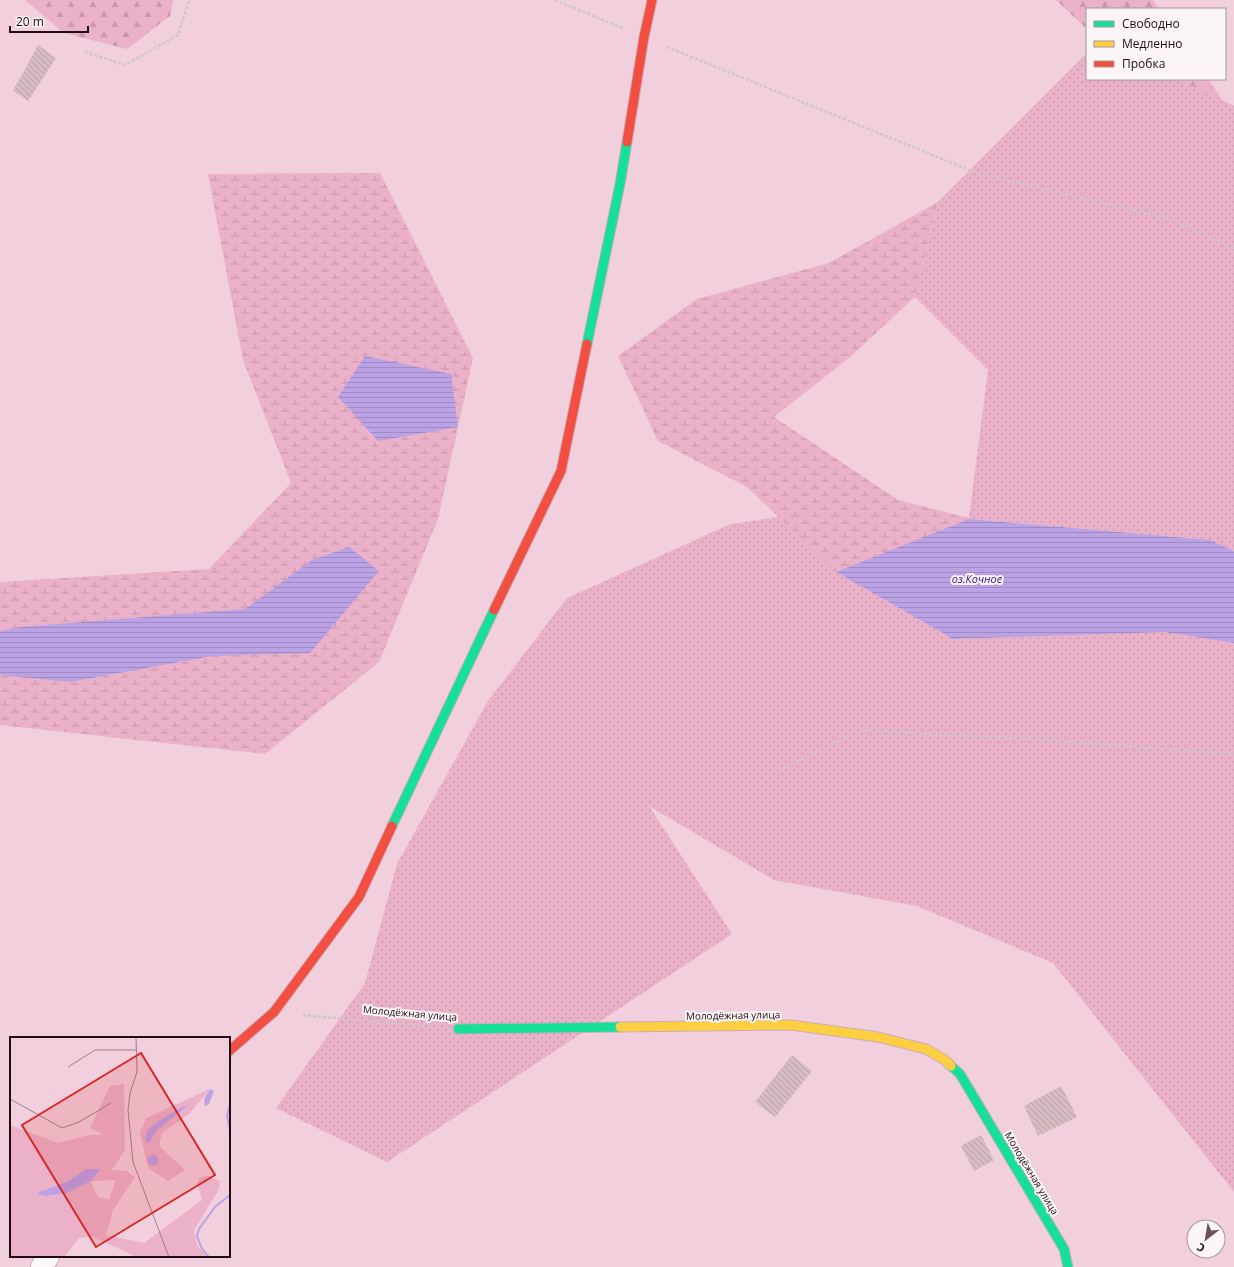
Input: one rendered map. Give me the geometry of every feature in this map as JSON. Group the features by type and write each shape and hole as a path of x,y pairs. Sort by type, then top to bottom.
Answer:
{"street":[{"path":"230,1050 274,1012 359,897 464,671 561,471 620,184 644,37 652,0"},
{"name":"Молодёжная улица","path":"458,1029 791,1025 878,1037 926,1049 944,1060 960,1074 1064,1249 1068,1267"},
{"path":"42,1267 47,1257"}],"path":[{"path":"85,52 125,65 178,35 189,0"},
{"path":"555,0 977,173 1171,219 1234,249"},
{"path":"765,777 862,730 1046,740 1234,754"},
{"name":"Молодёжная улица","path":"274,1012 458,1029"}],"green space":[{"path":"25,0 173,0 170,16 127,49 64,33"},
{"path":"1056,0 1153,0 1158,8 1086,8 1086,28"},
{"path":"1086,54 1086,80 1180,80 1234,106 1234,551 1210,540 969,519 836,572 953,639 1164,632 1234,643 1234,1192 1053,963 917,906 774,880 649,806 732,934 387,1162 276,1108 365,983 397,864 488,701 567,598 731,524 898,500 969,518 988,370 915,297 938,202"},
{"path":"1180,80 1209,80 1223,101"},
{"path":"380,173 473,358 438,519 379,662 265,754 0,725 0,582 209,569 291,483 243,360 208,174"},
{"path":"938,202 915,297 850,357 774,417 898,500 969,519 836,572 747,487 658,441 618,356 697,299 829,263"}],"water":[{"path":"365,356 451,374 458,427 378,441 338,397"},
{"name":"оз.Кочное","path":"969,519 1210,540 1234,551 1234,643 1164,632 953,639 836,572"},
{"path":"349,547 379,571 310,653 212,656 70,682 0,675 0,631 21,627 245,609 312,560"}],"building":[{"path":"38,45 56,58 28,101 13,91"},
{"path":"792,1055 812,1071 775,1117 755,1102"},
{"path":"1061,1086 1077,1117 1038,1136 1024,1106"},
{"path":"981,1135 994,1160 974,1171 961,1146"}],"traffic: fast":[{"path":"587,344 620,184 627,142"},
{"path":"392,826 494,610"},
{"path":"458,1029 620,1027"},
{"path":"951,1066 960,1074 1064,1249 1068,1267"}],"traffic: slow":[{"path":"620,1027 791,1025 878,1037 926,1049 945,1060 951,1066"}],"traffic: jam":[{"path":"627,142 644,37 652,0"},
{"path":"494,610 561,471 587,344"},
{"path":"230,1050 274,1012 359,897 392,826"}]}
